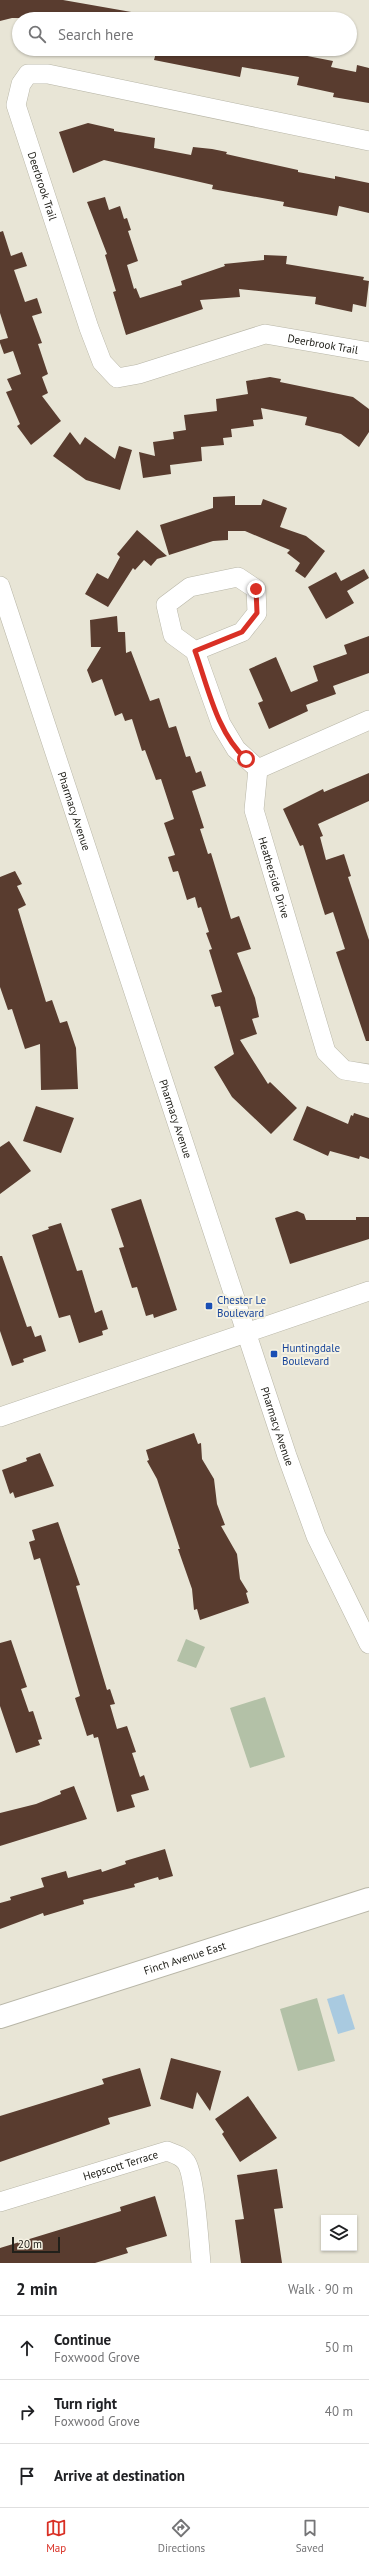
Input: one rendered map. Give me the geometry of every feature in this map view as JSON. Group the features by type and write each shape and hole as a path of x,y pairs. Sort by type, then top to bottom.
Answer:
{"main road":[{"name":"Finch Avenue East","path":"0,2017 369,1899"}],"street":[{"name":"Deerbrook Trail","path":"369,141 48,74 28,74 21,84 16,106 89,328 102,362 118,378 139,374 265,334 369,352"},
{"path":"195,651 242,632 257,613 256,589 238,577 190,587 166,605 173,635 195,651 221,724 236,749 258,769 369,720"},
{"name":"Pharmacy Avenue","path":"0,586 247,1333 316,1536 369,1644"},
{"name":"Heatherside Drive","path":"258,769 254,810 326,1052 344,1070 369,1074"},
{"path":"0,1416 369,1292"},
{"name":"Hepscott Terrace","path":"0,2202 167,2152 181,2156 187,2163 192,2179 201,2263"}],"green space":[{"path":"186,1639 205,1647 196,1668 177,1661"},
{"path":"265,1697 285,1757 250,1768 230,1708"},
{"path":"317,1998 335,2061 298,2071 280,2009"}],"water":[{"path":"344,1994 355,2029 338,2034 327,1999"}],"building":[{"path":"0,0 63,0 131,12 12,12 12,18 0,21"},
{"path":"155,56 307,56 333,61 331,67 356,72 357,65 369,68 369,103 333,97 334,93 297,85 299,77 242,67 240,77 154,60"},
{"path":"88,123 114,129 114,131 155,138 154,148 191,155 193,147 212,149 227,152 226,154 298,170 298,172 335,179 335,176 369,183 369,213 339,206 337,216 283,206 284,202 212,189 213,185 104,160 73,173 59,132"},
{"path":"105,197 109,210 120,206 124,219 127,218 131,230 128,231 138,261 127,265 134,289 136,288 140,298 182,285 181,281 225,266 224,264 264,260 264,255 287,256 286,264 364,277 363,280 369,281 366,307 353,304 352,312 315,304 316,297 239,289 240,297 200,300 203,309 126,335 113,292 116,291 105,255 107,254 87,202"},
{"path":"3,231 11,256 22,252 27,266 14,270 25,302 37,298 42,313 32,316 42,343 38,344 48,374 42,377 48,393 42,396 61,421 31,445 17,426 20,424 6,392 12,390 7,379 21,374 13,351 4,354 0,343 0,340 8,338 0,313 0,232"},
{"path":"270,377 281,379 280,382 353,397 369,409 369,432 359,447 341,434 305,425 307,417 261,408 263,419 253,420 254,426 231,429 232,437 223,438 224,445 201,447 202,461 170,465 171,474 143,478 139,452 155,456 153,442 174,439 173,432 186,430 184,415 217,411 216,399 248,394 246,381"},
{"path":"70,432 80,445 85,437 115,459 119,446 132,450 120,490 86,480 53,456"},
{"path":"235,496 235,505 261,505 263,499 287,508 280,527 306,536 325,551 305,578 295,571 300,563 287,553 290,550 245,531 228,531 228,540 213,541 169,555 160,525 213,508 213,497"},
{"path":"137,530 167,556 157,559 151,566 144,560 135,570 133,568 108,607 85,594 97,573 108,579 120,557 117,554"},
{"path":"364,569 369,578 347,591 354,603 326,619 308,587 336,572 341,581"},
{"path":"117,616 118,632 125,632 126,653 131,651 150,701 159,698 169,728 176,726 186,757 190,756 196,773 201,771 206,786 192,791 204,828 200,829 208,854 211,853 231,919 239,916 251,949 237,953 255,998 259,1017 252,1019 257,1034 240,1040 268,1084 270,1082 297,1108 271,1134 232,1097 214,1067 234,1054 220,1006 215,1007 211,995 222,992 209,950 212,949 206,933 209,932 201,907 198,908 195,897 187,900 178,871 173,872 168,857 175,855 164,823 174,819 161,779 156,780 145,750 142,751 132,719 125,721 122,713 115,716 102,679 92,683 87,670 101,647 91,647 90,620"},
{"path":"369,636 369,673 333,686 336,694 306,705 308,711 269,729 258,703 263,701 249,669 276,657 291,692 318,681 313,666 347,654 344,645"},
{"path":"369,773 369,801 318,824 323,836 320,837 326,860 344,854 351,876 348,877 369,940 369,1041 366,1041 336,952 345,949 333,912 325,915 303,845 300,846 283,809 323,789 324,792"},
{"path":"15,871 22,884 17,886 26,905 18,909 46,1002 52,1000 60,1023 67,1021 76,1048 78,1089 41,1090 40,1044 25,1049 12,1009 8,1010 0,987 0,877"},
{"path":"36,1106 74,1118 61,1153 23,1141"},
{"path":"307,1106 348,1124 351,1115 353,1116 354,1113 369,1118 369,1159 360,1156 359,1159 330,1151 328,1156 293,1140"},
{"path":"9,1141 31,1171 0,1194 0,1147"},
{"path":"141,1199 177,1310 154,1318 153,1314 146,1316 137,1287 132,1288 119,1248 124,1247 111,1209"},
{"path":"297,1211 304,1214 306,1220 356,1220 356,1217 369,1217 369,1239 290,1264 275,1218"},
{"path":"61,1223 77,1271 82,1270 95,1313 102,1310 108,1329 102,1331 103,1335 79,1343 70,1315 59,1318 32,1235 49,1229 48,1227"},
{"path":"0,1256 2,1256 27,1327 31,1326 35,1337 41,1335 46,1351 23,1359 24,1362 12,1366 0,1331"},
{"path":"194,1433 198,1444 201,1443 202,1459 214,1479 217,1504 225,1525 221,1526 237,1554 240,1579 248,1592 246,1593 249,1603 200,1620 197,1609 194,1610 192,1589 178,1549 180,1549 157,1479 147,1461 149,1460 146,1450"},
{"path":"40,1453 54,1486 15,1498 13,1492 10,1494 2,1470 27,1461 26,1458"},
{"path":"58,1522 80,1585 76,1586 107,1690 110,1689 115,1704 110,1705 117,1729 127,1726 136,1752 132,1753 140,1777 144,1775 149,1790 131,1795 135,1807 117,1812 98,1737 94,1738 93,1734 87,1736 75,1698 80,1696 40,1558 34,1560 29,1542 35,1540 32,1530"},
{"path":"11,1640 27,1687 21,1689 29,1712 33,1711 42,1739 38,1740 40,1745 16,1753 0,1706 0,1643"},
{"path":"74,1786 87,1819 0,1846 0,1813 36,1804 61,1794 60,1791"},
{"path":"165,1849 173,1876 159,1880 158,1877 134,1884 135,1887 83,1900 84,1904 44,1916 43,1913 0,1929 0,1903 11,1900 10,1897 44,1887 41,1878 66,1871 68,1878 101,1869 102,1872 126,1864 125,1861"},
{"path":"171,2058 221,2071 210,2111 197,2092 193,2109 160,2099"},
{"path":"140,2068 151,2106 108,2118 110,2124 0,2162 0,2116 104,2084 102,2079"},
{"path":"248,2096 277,2138 240,2162 222,2134 224,2132 215,2119"},
{"path":"277,2169 283,2208 274,2209 282,2263 241,2263 235,2220 244,2219 237,2175"},
{"path":"155,2196 167,2236 126,2248 128,2253 95,2263 0,2263 0,2248 121,2211 120,2207"}],"place":[{"name":"Chester Le Boulevard","path":"209,1306"},
{"name":"Huntingdale Boulevard","path":"274,1354"}],"route":[{"path":"246,759 236,749 221,724 195,651 242,632 257,613 256,589"}]}
